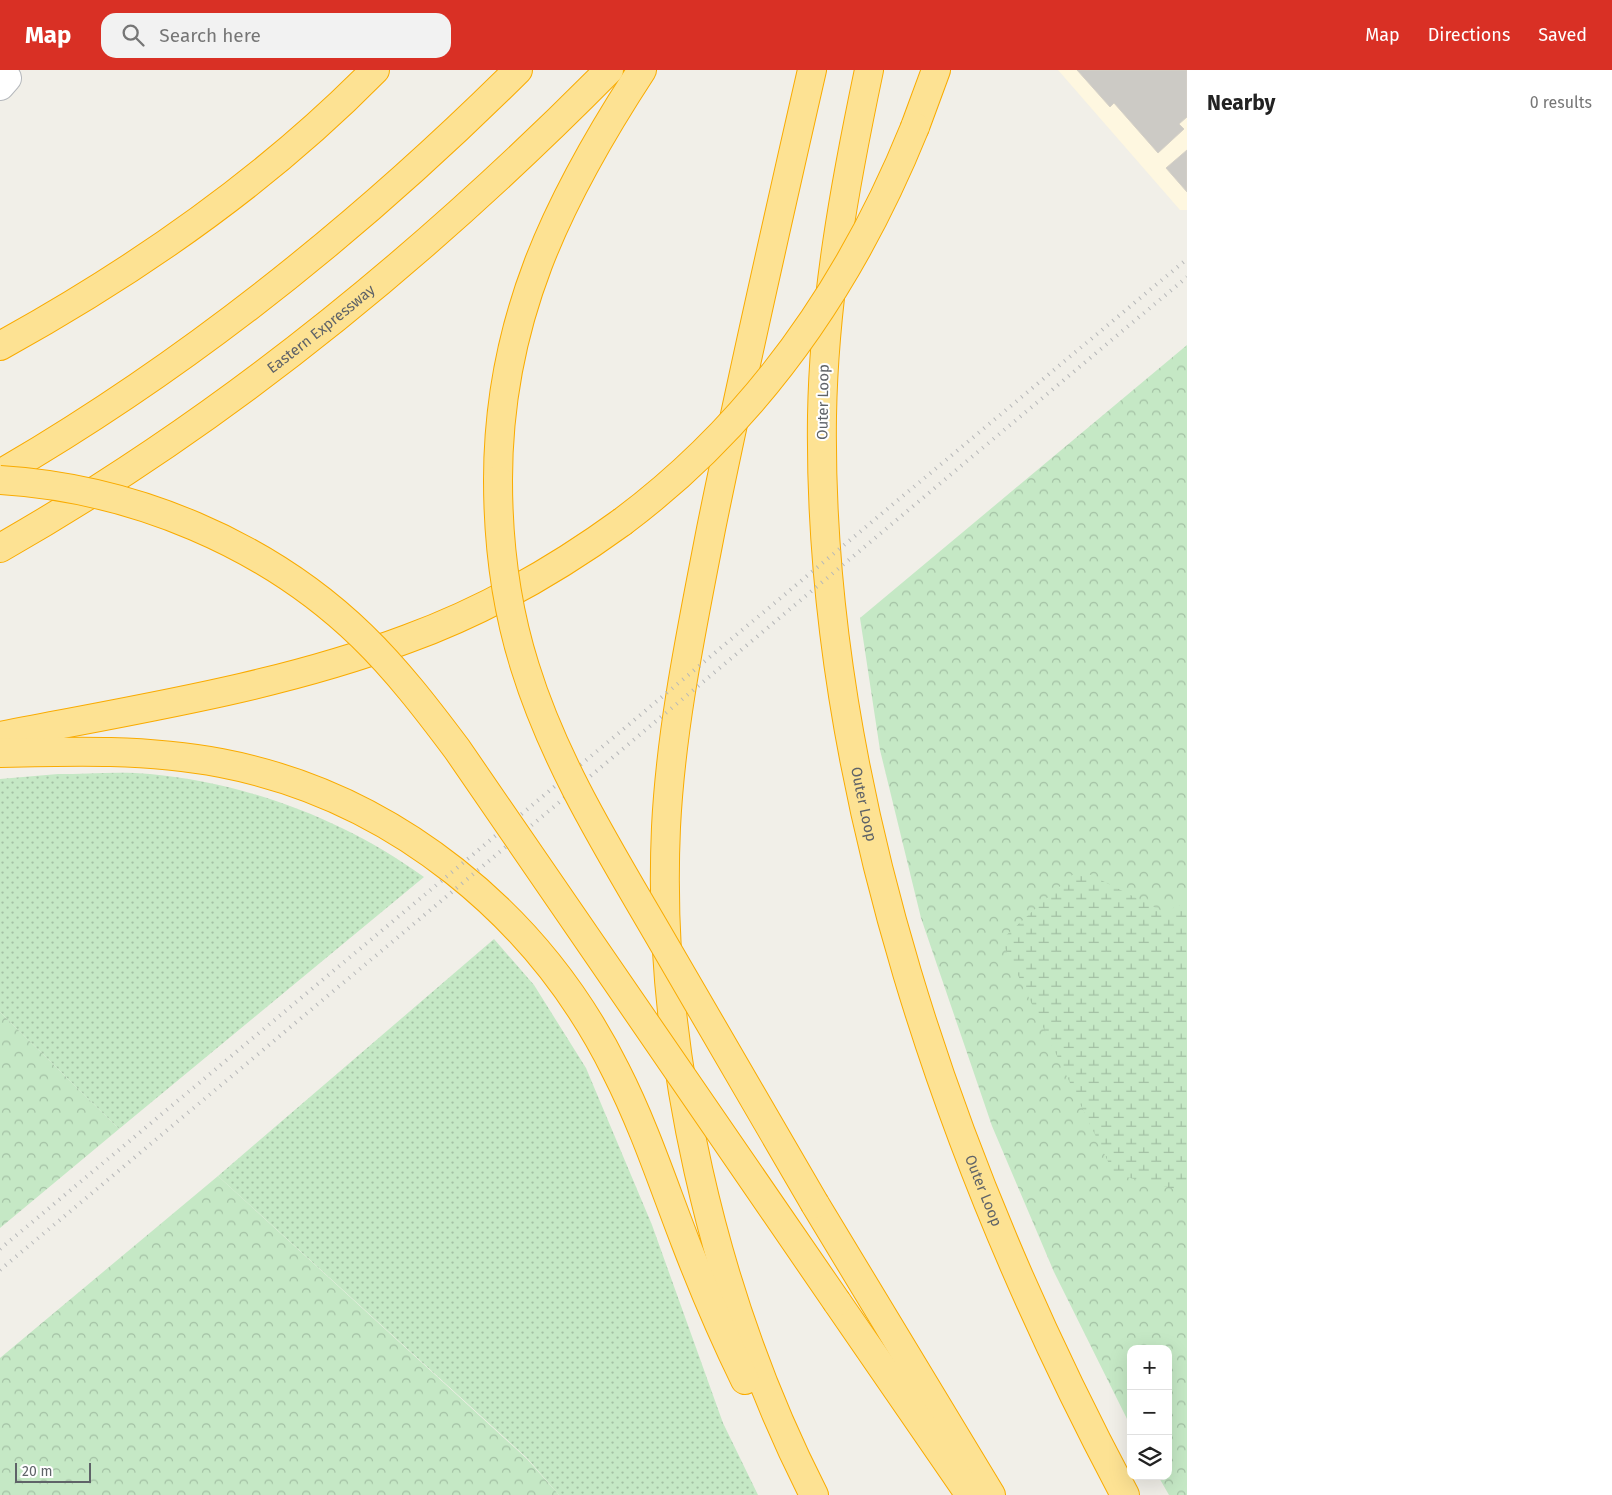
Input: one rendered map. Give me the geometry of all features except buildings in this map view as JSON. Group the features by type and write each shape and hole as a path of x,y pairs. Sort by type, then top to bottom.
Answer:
{"highway":[{"path":"0,346 122,273 207,215 293,145 375,70"},
{"path":"0,474 123,396 272,288 393,187 518,70"},
{"name":"Eastern Expressway","path":"0,548 153,453 281,362 388,276 491,185 609,70"},
{"path":"642,70 584,163 554,222 536,266 508,372 500,425 498,480 502,552 510,609 525,667 549,733 596,825 815,1204 991,1495"},
{"path":"764,282 799,70"},
{"path":"812,70 764,282 699,587 682,686 669,788 665,915 670,989 685,1098 714,1232 756,1364 792,1450 814,1495"},
{"name":"Outer Loop","path":"869,70 838,231 827,325 822,406 826,552 836,644 851,738 892,918 948,1094 980,1182 1034,1310 1078,1403 1125,1495"},
{"path":"0,736 243,688 362,655 452,621 514,591 550,570 622,522 662,491 708,449 760,391 802,338 836,288 883,203 915,128 936,70"},
{"path":"0,480 56,486 108,496 154,510 201,529 240,548 286,576 334,611 366,640 412,691 456,749 970,1495"},
{"path":"0,753 76,751 142,753 206,760 257,772 328,796 383,822 426,849 471,884 520,931 552,969 580,1008 610,1058 647,1137 685,1241 737,1362 783,1454 809,1495"}],"lane":[{"path":"0,72 7,78 0,86"}],"shaded area":[{"path":"1058,70 1187,70 1187,210 1180,210"}],"green space":[{"path":"1187,345 1187,1495 1169,1495 1160,1480 1172,1480 1172,1345 1127,1345 1127,1419 1054,1272 992,1126 921,918 880,750 860,618"},
{"path":"58,774 150,774 223,786 259,796 294,808 362,838 424,877 119,1129 0,1012 0,779"},
{"path":"1079,869 1164,912 1187,902 1187,1192 1114,1174 1001,940"},
{"path":"494,939 534,985 586,1068 652,1225 723,1423 758,1495 559,1495 527,1458 218,1176"},
{"path":"0,1012 119,1129 0,1228"},
{"path":"218,1176 527,1459 559,1495 0,1495 0,1358"}],"railway":[{"path":"0,1249 1187,259"},
{"path":"0,1270 1187,277"}]}
